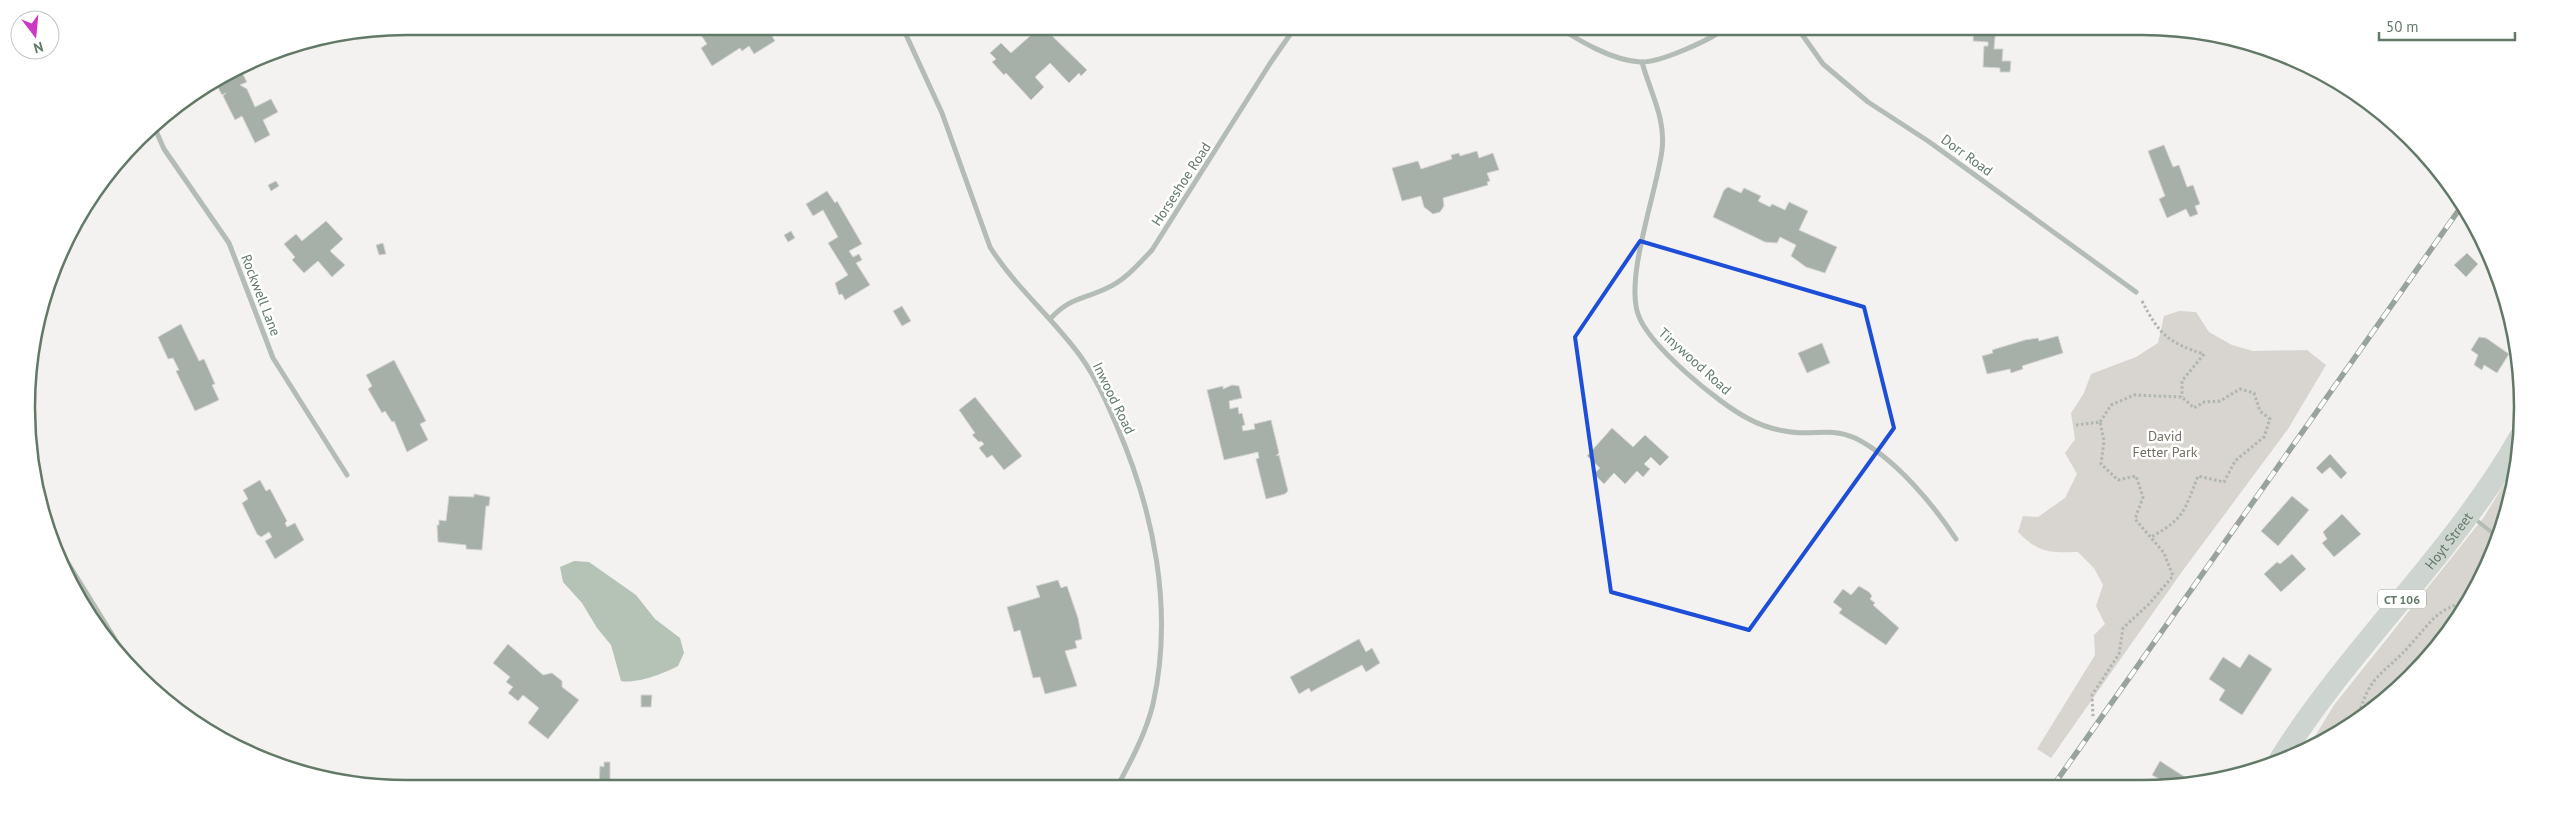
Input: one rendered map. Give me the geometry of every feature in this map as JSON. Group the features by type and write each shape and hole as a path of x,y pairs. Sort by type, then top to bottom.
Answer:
{"main road":[{"name":"Hoyt Street","path":"2285,752 2322,696 2432,564 2469,514 2512,450"}],"street":[{"name":"Inwood Road","path":"906,35 942,113 990,247 1002,266 1051,318 1082,358 1102,392 1127,448 1147,507 1157,557 1161,606 1154,696 1146,725 1120,780"},
{"name":"Horseshoe Road","path":"1051,318 1064,304 1106,289 1131,273 1152,250 1290,35"},
{"path":"1574,35 1615,56 1642,62 1702,43 1714,35"},
{"name":"Dorr Road","path":"1802,35 1823,64 1862,98 1936,146 2123,280 2136,292"},
{"name":"Tinywood Road","path":"1642,62 1662,120 1662,150 1637,272 1635,296 1637,312 1644,329 1709,392 1748,419 1769,428 1788,432 1804,434 1836,431 1856,439 1887,460 1940,514 1956,539"},
{"name":"Rockwell Lane","path":"157,132 164,149 229,243 273,358 347,475"},
{"path":"72,569 110,631"}],"lane":[{"path":"2469,514 2492,532"}],"path":[{"path":"2136,292 2156,328 2163,335 2184,348 2204,354 2182,381 2182,397"},
{"path":"2093,717 2092,695 2119,654 2123,628 2149,604 2173,576 2164,553 2135,519 2143,497 2136,476 2118,480 2101,464 2104,441 2100,422 2111,406 2134,395 2182,397 2194,408 2204,402 2220,400 2240,389 2254,393 2260,411 2270,419 2264,437 2235,461 2224,482 2198,476 2183,513 2172,525 2151,537"},
{"path":"2076,425 2100,422"},
{"path":"2362,707 2369,686 2381,672 2410,645 2431,619 2444,610 2456,606"}],"highlighted area":[{"path":"1640,241 1864,307 1894,428 1749,630 1611,592 1575,337"}],"green space":[{"name":"David Fetter Park","path":"2179,311 2196,312 2209,332 2232,345 2253,351 2307,350 2326,365 2288,429 2181,573 2051,758 2037,749 2095,655 2094,635 2105,624 2096,606 2103,585 2094,568 2078,552 2051,552 2038,548 2018,532 2023,516 2038,517 2065,498 2077,474 2065,453 2075,439 2071,413 2084,393 2091,374 2136,357 2158,343 2164,316"},
{"path":"2507,479 2486,550 2464,594 2437,634 2422,653 2387,688 2348,717 2314,738 2334,705 2484,517"}],"shaded area":[{"path":"574,561 589,562 636,595 655,619 680,638 684,653 678,666 643,679 628,682 621,681 611,645 597,628 582,603 563,582 560,567"}],"building":[{"path":"701,35 771,35 775,41 754,54 749,46 742,51 740,48 712,66 701,48 707,44"},
{"path":"1051,35 1087,70 1081,76 1079,73 1069,83 1050,63 1035,77 1044,87 1031,100 1006,73 1004,75 992,62 996,59 990,53 1001,43 1011,53 1030,36"},
{"path":"1973,35 1995,35 1994,49 2003,49 2002,61 2011,61 2010,72 2000,72 2000,68 1983,67 1984,46 1988,46 1988,42 1973,41"},
{"path":"242,73 247,82 240,85 247,89 255,107 271,99 278,112 263,120 270,135 255,143 242,116 235,120 223,96 226,93 222,95 218,87"},
{"path":"2164,145 2173,167 2179,165 2187,187 2193,185 2200,204 2195,206 2198,214 2190,217 2186,209 2167,218 2159,199 2165,196 2148,151"},
{"path":"1477,151 1479,158 1493,153 1499,170 1487,173 1490,181 1487,182 1488,185 1443,198 1444,206 1440,212 1433,214 1424,207 1421,196 1402,201 1392,168 1418,161 1421,169 1452,159 1451,155 1459,153 1460,156"},
{"path":"276,181 279,186 271,191 268,185"},
{"path":"1728,187 1741,193 1744,188 1761,196 1758,201 1770,207 1772,204 1785,210 1789,202 1808,211 1799,230 1837,247 1825,273 1806,267 1791,256 1796,245 1780,237 1777,243 1765,242 1713,217 1724,190"},
{"path":"827,191 835,203 837,201 862,244 849,251 853,257 859,254 862,260 856,263 870,285 845,300 842,294 839,295 835,283 848,275 828,243 838,237 823,210 813,216 806,204"},
{"path":"326,221 343,239 330,251 345,265 332,277 318,261 304,273 292,260 295,257 284,244 296,234 302,241"},
{"path":"791,231 795,238 788,242 784,235"},
{"path":"383,243 386,254 379,255 376,245"},
{"path":"2467,253 2478,264 2466,277 2454,265"},
{"path":"902,306 911,321 902,326 893,311"},
{"path":"181,324 199,361 204,359 215,384 212,385 219,400 195,411 176,371 179,370 173,358 168,359 158,337"},
{"path":"2058,336 2063,353 2022,366 2023,369 2011,373 2010,369 1987,374 1982,356 1993,353 1992,350 2025,340 2038,338 2039,341"},
{"path":"2479,337 2486,338 2509,354 2497,373 2484,365 2482,370 2474,365 2478,355 2471,350"},
{"path":"1822,343 1830,363 1807,373 1798,353"},
{"path":"394,360 426,421 420,424 428,440 407,452 394,421 392,422 385,411 382,413 368,389 372,386 366,375"},
{"path":"1232,385 1239,386 1242,398 1229,401 1230,409 1238,407 1239,414 1242,413 1245,425 1242,426 1243,431 1255,429 1254,424 1271,420 1279,453 1276,456 1279,455 1288,491 1285,494 1266,499 1256,459 1259,458 1258,452 1224,460 1207,390 1223,386 1223,389"},
{"path":"975,397 1022,456 1004,470 992,455 987,458 979,448 984,444 972,435 975,433 959,410"},
{"path":"1612,428 1633,447 1645,435 1669,457 1660,466 1651,457 1644,464 1650,469 1643,477 1637,471 1625,484 1614,473 1604,484 1594,474 1600,468 1587,456"},
{"path":"2330,454 2347,473 2341,479 2330,467 2322,474 2316,468"},
{"path":"260,480 266,491 270,489 287,521 285,523 287,527 295,523 304,540 275,559 265,541 272,537 269,532 261,537 257,534 242,503 248,499 243,490"},
{"path":"474,494 490,497 489,506 486,506 482,550 466,549 466,545 438,542 437,525 439,525 439,520 446,521 449,496 474,497"},
{"path":"2292,496 2309,510 2278,546 2261,531"},
{"path":"2342,514 2361,534 2334,557 2322,543 2327,539 2323,532"},
{"path":"2292,554 2306,569 2281,592 2264,574 2277,562 2280,564"},
{"path":"1058,580 1061,588 1067,586 1078,618 1082,639 1075,641 1077,648 1065,651 1077,686 1045,694 1040,677 1033,678 1020,630 1014,632 1007,607 1040,597 1036,586"},
{"path":"1859,586 1869,592 1872,596 1870,599 1875,603 1873,605 1899,628 1886,645 1839,613 1842,609 1833,602 1843,589 1851,595"},
{"path":"1359,639 1366,652 1372,648 1380,663 1366,672 1362,665 1311,692 1309,688 1299,694 1290,677"},
{"path":"508,644 543,675 552,673 562,681 562,687 579,700 548,739 528,723 539,708 523,695 518,701 508,693 513,687 506,682 510,677 493,663"},
{"path":"2249,654 2272,669 2242,715 2219,700 2225,690 2209,679 2223,657 2240,668"},
{"path":"641,695 652,695 651,707 641,707"},
{"path":"2160,761 2186,777 2160,779 2152,775"},
{"path":"604,762 610,762 610,780 599,780 600,766 604,767"}],"railway":[{"path":"2057,780 2458,211"}]}
